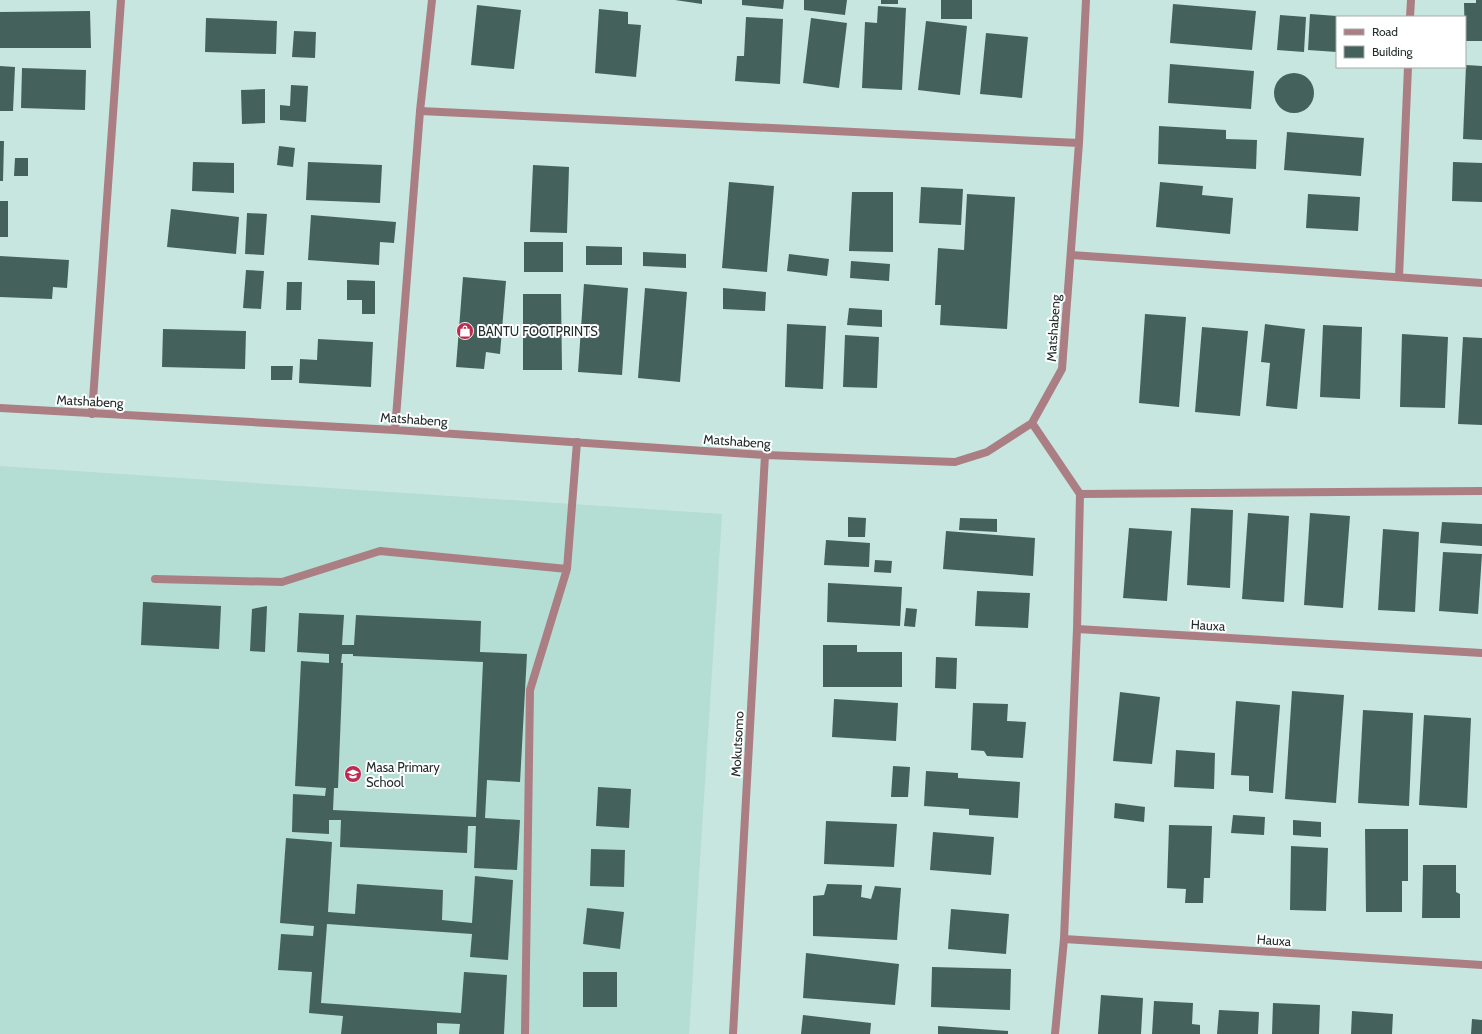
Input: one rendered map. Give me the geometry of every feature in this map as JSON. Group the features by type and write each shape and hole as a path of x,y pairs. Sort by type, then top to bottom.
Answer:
{"street":[{"path":"92,414 121,0"},
{"path":"395,430 420,111 432,0"},
{"name":"Matshabeng","path":"0,408 395,430 765,456 955,462 986,452 1032,423 1062,369 1079,143 1086,0"},
{"path":"1410,16 1411,0"},
{"path":"1399,277 1408,68"},
{"path":"420,111 1079,143"},
{"path":"1071,255 1482,283"},
{"path":"1032,423 1080,494 1064,939 1055,1034"},
{"path":"525,1034 530,690 567,569 577,442"},
{"name":"Mokutsomo","path":"733,1034 765,456"},
{"path":"1080,494 1482,491"},
{"path":"155,579 282,582 380,551 567,569"},
{"name":"Hauxa","path":"1076,629 1482,653"},
{"name":"Hauxa","path":"1064,939 1482,965"}],"shaded area":[{"name":"Masa Primary School","path":"0,466 722,514 689,1034 0,1034"}],"building":[{"path":"675,0 702,0 702,4"},
{"path":"742,0 784,0 783,9 742,5"},
{"path":"804,0 847,0 845,15 804,10"},
{"path":"881,0 898,0 898,4 881,4"},
{"path":"941,0 972,0 972,19 941,19"},
{"path":"1476,0 1482,0 1482,41 1466,41 1466,16 1464,16 1464,3 1476,3"},
{"path":"1173,4 1256,11 1252,50 1170,43"},
{"path":"477,5 521,10 514,69 471,65"},
{"path":"878,6 906,8 902,90 862,88 865,22 877,23"},
{"path":"599,9 628,12 628,24 641,25 636,77 595,73"},
{"path":"90,11 91,48 0,48 0,12"},
{"path":"1310,14 1337,16 1336,52 1308,50"},
{"path":"1280,15 1306,17 1304,52 1277,50"},
{"path":"746,17 783,19 780,84 735,81 737,56 744,56"},
{"path":"206,18 277,21 276,54 205,52"},
{"path":"811,18 847,23 839,88 803,83"},
{"path":"926,21 967,26 960,95 918,90"},
{"path":"294,31 316,32 315,58 292,57"},
{"path":"986,33 1028,37 1022,98 980,94"},
{"path":"1170,64 1254,71 1251,109 1168,103"},
{"path":"1466,65 1482,66 1482,140 1463,139"},
{"path":"0,66 15,67 13,111 0,111"},
{"path":"22,68 86,70 85,110 21,108"},
{"path":"1298,73 1305,76 1311,82 1314,93 1313,101 1305,110 1298,113 1290,113 1283,110 1275,101 1274,89 1277,82 1286,74"},
{"path":"291,85 308,86 306,122 280,120 280,105 290,106"},
{"path":"265,89 265,123 242,124 241,90"},
{"path":"1159,126 1226,130 1226,139 1257,140 1256,169 1158,164"},
{"path":"1287,132 1364,138 1361,176 1284,170"},
{"path":"0,141 4,141 3,181 0,181"},
{"path":"279,146 295,148 293,167 277,165"},
{"path":"15,158 28,158 28,176 14,176"},
{"path":"193,162 234,163 234,193 192,191"},
{"path":"308,162 382,165 380,203 306,200"},
{"path":"1453,162 1482,163 1482,202 1452,201"},
{"path":"533,165 569,167 567,233 530,232"},
{"path":"729,182 774,186 767,272 722,268"},
{"path":"1160,182 1203,186 1202,195 1233,198 1230,234 1156,227"},
{"path":"921,187 963,189 961,225 919,223"},
{"path":"852,192 893,192 893,252 849,251"},
{"path":"967,194 1015,197 1007,329 940,325 941,305 935,305 938,248 964,250"},
{"path":"1308,194 1360,197 1358,231 1306,228"},
{"path":"0,201 8,201 8,237 0,237"},
{"path":"171,209 239,217 236,254 167,247"},
{"path":"247,213 267,214 264,255 245,254"},
{"path":"311,215 396,222 394,243 380,242 379,265 308,260"},
{"path":"524,242 563,242 563,272 524,272"},
{"path":"586,246 622,247 622,265 586,265"},
{"path":"643,252 686,254 686,268 643,266"},
{"path":"789,254 829,259 827,276 787,271"},
{"path":"0,256 69,260 67,288 53,287 52,299 0,297"},
{"path":"851,261 890,264 889,281 850,278"},
{"path":"246,270 264,271 261,309 243,308"},
{"path":"463,277 506,281 500,354 486,352 484,369 456,367"},
{"path":"347,280 375,281 375,314 362,314 362,300 347,300"},
{"path":"287,282 302,282 301,310 286,310"},
{"path":"584,284 628,288 622,375 578,372"},
{"path":"645,288 687,292 680,382 638,378"},
{"path":"723,288 766,292 765,311 723,309"},
{"path":"523,294 561,294 562,370 523,370"},
{"path":"849,308 882,310 882,327 847,325"},
{"path":"1145,314 1186,317 1179,407 1139,403"},
{"path":"787,324 826,326 823,389 785,387"},
{"path":"1265,324 1305,329 1297,409 1266,406 1270,363 1261,362"},
{"path":"1323,325 1362,327 1360,399 1320,397"},
{"path":"1202,327 1248,331 1240,416 1195,412"},
{"path":"163,329 246,331 245,369 162,367"},
{"path":"1402,334 1448,337 1445,408 1400,407"},
{"path":"845,335 879,337 877,388 843,387"},
{"path":"1463,337 1482,338 1482,425 1458,424"},
{"path":"318,339 373,342 371,387 299,383 300,359 317,360"},
{"path":"271,366 293,366 292,380 271,380"},
{"path":"1191,508 1233,510 1230,588 1187,585"},
{"path":"1248,513 1289,516 1284,602 1242,599"},
{"path":"1310,513 1350,516 1343,608 1304,605"},
{"path":"848,517 866,518 865,537 848,537"},
{"path":"960,518 997,519 997,532 959,530"},
{"path":"1442,522 1482,524 1482,546 1440,543"},
{"path":"1129,528 1172,531 1167,601 1123,598"},
{"path":"1383,529 1419,532 1415,612 1378,610"},
{"path":"946,531 1035,538 1033,576 943,569"},
{"path":"826,540 870,543 869,567 824,565"},
{"path":"1443,552 1482,554 1478,614 1439,611"},
{"path":"875,560 892,561 891,573 874,572"},
{"path":"828,583 902,587 900,626 827,622"},
{"path":"977,591 1030,593 1028,628 975,626"},
{"path":"143,602 221,606 219,649 141,645"},
{"path":"267,606 265,652 250,651 252,609"},
{"path":"906,608 917,609 915,627 904,626"},
{"path":"299,613 344,615 342,645 354,645 356,615 481,621 480,652 527,654 520,782 487,780 485,818 520,820 517,870 474,868 476,826 468,826 467,853 340,847 341,820 329,820 329,834 292,832 293,794 325,796 326,788 295,786 301,661 329,663 329,654 297,652","holes":["342,654 353,654 353,656 483,662 476,817 333,810 334,788 338,788 343,663 341,663"]},
{"path":"823,645 857,645 857,652 902,652 902,687 823,687"},
{"path":"936,657 957,658 956,689 935,688"},
{"path":"1292,691 1344,695 1336,803 1285,799"},
{"path":"1120,692 1160,697 1152,764 1113,761"},
{"path":"834,699 898,703 896,741 832,737"},
{"path":"1236,701 1280,705 1273,793 1249,791 1249,776 1231,775"},
{"path":"973,703 1008,704 1007,721 1026,722 1023,758 987,756 984,751 971,750"},
{"path":"1363,710 1413,713 1409,806 1358,803"},
{"path":"1424,715 1471,718 1467,808 1419,805"},
{"path":"1176,750 1215,753 1214,789 1174,787"},
{"path":"893,766 910,767 908,797 891,797"},
{"path":"926,771 958,773 958,778 1020,782 1018,818 969,815 969,809 924,806"},
{"path":"598,787 631,789 629,828 596,826"},
{"path":"1115,803 1145,807 1144,822 1114,818"},
{"path":"1233,815 1265,817 1264,835 1231,833"},
{"path":"1293,820 1321,822 1321,837 1293,835"},
{"path":"826,821 897,824 894,867 824,864"},
{"path":"1169,825 1212,826 1210,878 1204,878 1203,903 1185,903 1186,889 1167,888"},
{"path":"1365,829 1408,829 1408,881 1402,881 1402,912 1366,912"},
{"path":"933,832 994,837 991,875 930,870"},
{"path":"286,838 332,842 328,912 355,914 357,884 443,890 442,920 472,923 475,876 513,880 508,960 470,957 472,934 327,924 321,1003 461,1013 464,972 507,975 504,1034 459,1034 460,1024 437,1023 437,1034 341,1034 343,1016 309,1013 312,972 278,970 281,934 313,936 314,926 280,923"},
{"path":"1291,846 1328,848 1326,911 1290,910"},
{"path":"591,849 625,850 624,887 590,886"},
{"path":"1423,865 1456,865 1456,892 1460,894 1460,918 1422,918"},
{"path":"827,884 862,885 861,897 871,899 875,886 901,888 897,940 813,936 813,896 824,895"},
{"path":"587,908 624,912 620,949 583,944"},
{"path":"951,909 1009,914 1006,954 948,949"},
{"path":"806,953 899,964 895,1005 803,998"},
{"path":"932,967 1011,969 1010,1010 931,1007"},
{"path":"583,972 617,972 617,1007 583,1007"},
{"path":"1101,995 1143,998 1141,1034 1098,1034"},
{"path":"1154,1001 1193,1003 1192,1024 1200,1025 1200,1034 1152,1034"},
{"path":"1273,1003 1320,1005 1319,1034 1272,1034"},
{"path":"1219,1010 1259,1012 1258,1034 1217,1034"},
{"path":"1352,1011 1393,1014 1392,1034 1351,1034"},
{"path":"803,1015 871,1023 870,1034 801,1034"},
{"path":"1472,1019 1482,1020 1482,1034 1471,1034"},
{"path":"938,1026 1008,1031 1008,1034 938,1034"}],"place":[{"name":"BANTU FOOTPRINTS","path":"465,331"},
{"name":"Masa Primary School","path":"353,774"}]}
